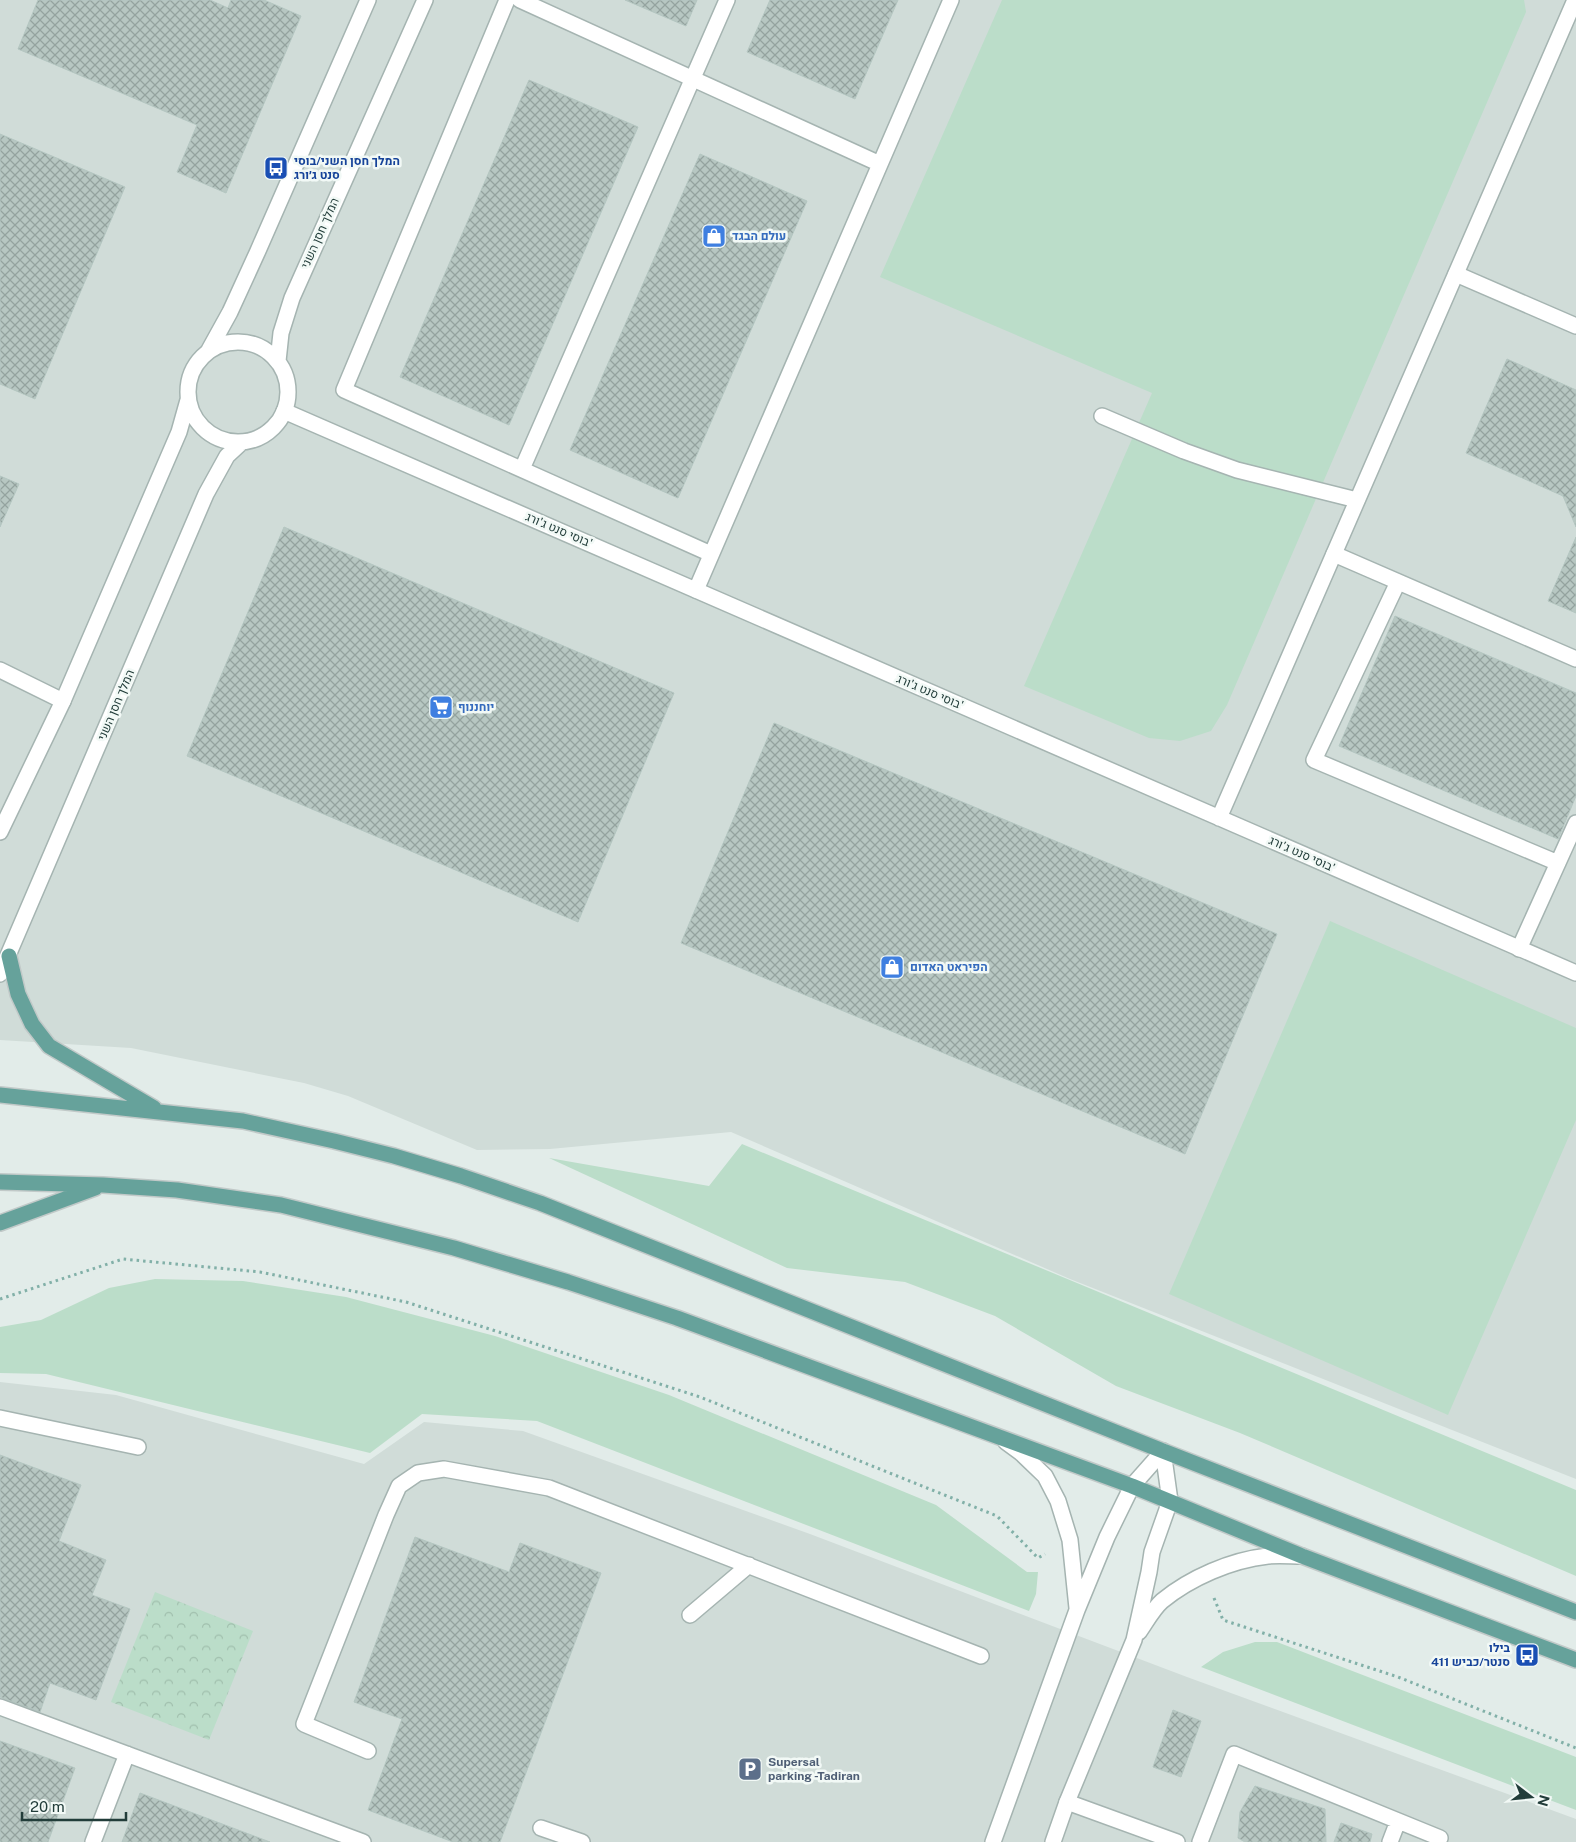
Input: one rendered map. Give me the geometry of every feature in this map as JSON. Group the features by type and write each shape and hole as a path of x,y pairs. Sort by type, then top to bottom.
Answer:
{"main road":[{"path":"9,956 18,994 32,1024 49,1046 159,1111"},
{"path":"0,1095 242,1121 334,1141 444,1171 505,1191 548,1206 1576,1612"},
{"path":"0,1182 103,1185 177,1190 281,1205 454,1248 568,1282 677,1318 1132,1486 1302,1556 1576,1660"},
{"path":"0,1223 103,1185"}],"street":[{"path":"0,832 62,701 179,432 188,400 188,383 194,366 209,350 230,312 368,0"},
{"name":"המלך חסן השני","path":"278,361 281,333 292,298 425,0"},
{"path":"507,0 344,390 711,554"},
{"path":"520,0 880,164"},
{"path":"522,470 727,0"},
{"path":"696,590 951,0"},
{"path":"1219,818 1575,0"},
{"path":"1456,274 1576,326"},
{"path":"188,400 194,417 200,426 224,441 241,443 258,438 273,428 284,411 288,388 286,376 278,361 265,349 243,342 225,342 209,350"},
{"name":"בוסי סנט ג'ורג'","path":"284,411 1576,973"},
{"path":"1102,416 1184,452 1237,470 1357,500"},
{"name":"המלך חסן השני","path":"0,974 206,494 227,456 241,443"},
{"path":"1334,554 1576,659"},
{"path":"1398,582 1314,760 1558,863"},
{"path":"0,670 62,701"},
{"path":"1519,949 1576,823"},
{"path":"0,1418 138,1447"},
{"path":"998,1437 1021,1453 1045,1476 1058,1501 1070,1540 1077,1610"},
{"path":"993,1842 1077,1610 1107,1537 1132,1486 1162,1450"},
{"path":"1052,1842 1134,1640 1152,1552 1170,1501 1162,1450"},
{"path":"368,1751 304,1724 389,1508 399,1486 418,1473 444,1469 549,1488 981,1656"},
{"path":"1134,1640 1162,1602 1204,1576 1234,1564 1268,1556 1302,1556"},
{"path":"690,1615 749,1565"},
{"path":"0,1707 363,1842"},
{"path":"93,1842 127,1754"},
{"path":"1200,1842 1234,1754 1443,1841"},
{"path":"1067,1802 1177,1842"},
{"path":"1390,1842 1398,1821"},
{"path":"541,1828 582,1842"}],"path":[{"path":"0,1299 123,1259 260,1272 406,1302 700,1397 997,1516 1038,1558 1070,1540"},
{"path":"1204,1576 1223,1620 1398,1677 1576,1748"}],"shaded area":[{"path":"0,0 1576,0 1576,1479 1070,1279 731,1132 550,1149 477,1150 348,1096 304,1083 131,1048 0,1040"},
{"path":"0,1382 116,1395 364,1464 424,1422 523,1431 810,1534 1187,1677 1576,1819 1576,1842 0,1842"}],"green space":[{"path":"1002,0 1524,0 1526,12 1227,705 1211,731 1180,741 1149,738 1024,686 1152,393 880,277"},
{"path":"1330,921 1576,1028 1576,1120 1448,1415 1169,1294"},
{"path":"742,1144 1576,1490 1576,1576 1240,1433 1116,1386 995,1316 905,1282 787,1268 549,1158 709,1186"},
{"path":"155,1279 243,1281 346,1297 495,1336 669,1395 936,1505 1027,1572 1038,1572 1036,1594 1029,1611 537,1421 422,1414 370,1453 46,1374 0,1373 0,1327 41,1320 109,1288"},
{"path":"155,1592 253,1631 209,1740 111,1702"},
{"path":"1255,1642 1277,1642 1576,1757 1576,1810 1201,1667 1223,1652"}],"building":[{"path":"38,0 210,0 228,8 231,0 264,0 301,16 226,193 177,172 197,125 18,49"},
{"path":"625,0 697,0 686,26"},
{"path":"770,0 898,0 855,99 747,52"},
{"path":"529,80 638,127 509,425 400,377"},
{"path":"0,134 125,187 35,399 0,384"},
{"path":"700,154 807,201 678,498 570,450"},
{"path":"1507,359 1576,390 1576,527 1563,496 1466,453"},
{"path":"0,476 19,484 0,527"},
{"path":"284,527 674,693 578,922 187,756"},
{"path":"1576,537 1576,613 1548,601"},
{"path":"1395,616 1576,693 1576,796 1558,839 1339,746"},
{"path":"774,723 1277,934 1185,1154 681,943"},
{"path":"0,1455 81,1485 59,1541 106,1560 92,1595 130,1609 96,1700 50,1683 40,1712 0,1697"},
{"path":"415,1537 509,1572 520,1543 601,1573 500,1842 453,1842 368,1810 402,1719 354,1702"},
{"path":"1173,1710 1201,1721 1181,1777 1153,1767"},
{"path":"0,1741 75,1768 48,1842 0,1842"},
{"path":"1255,1786 1325,1809 1326,1842 1245,1842 1238,1838 1240,1812"},
{"path":"140,1793 270,1842 122,1842"},
{"path":"1341,1823 1372,1834 1370,1842 1334,1842"}],"place":[{"name":"המלך חסן השני/בוסי סנט ג׳ורג","path":"276,168"},
{"name":"עולם הבגד","path":"714,236"},
{"name":"יוחננוף","path":"441,707"},
{"name":"הפיראט האדום","path":"892,967"},
{"name":"בילו סנטר/כביש 411","path":"1527,1655"},
{"name":"Supersal parking -Tadiran","path":"750,1769"}]}
